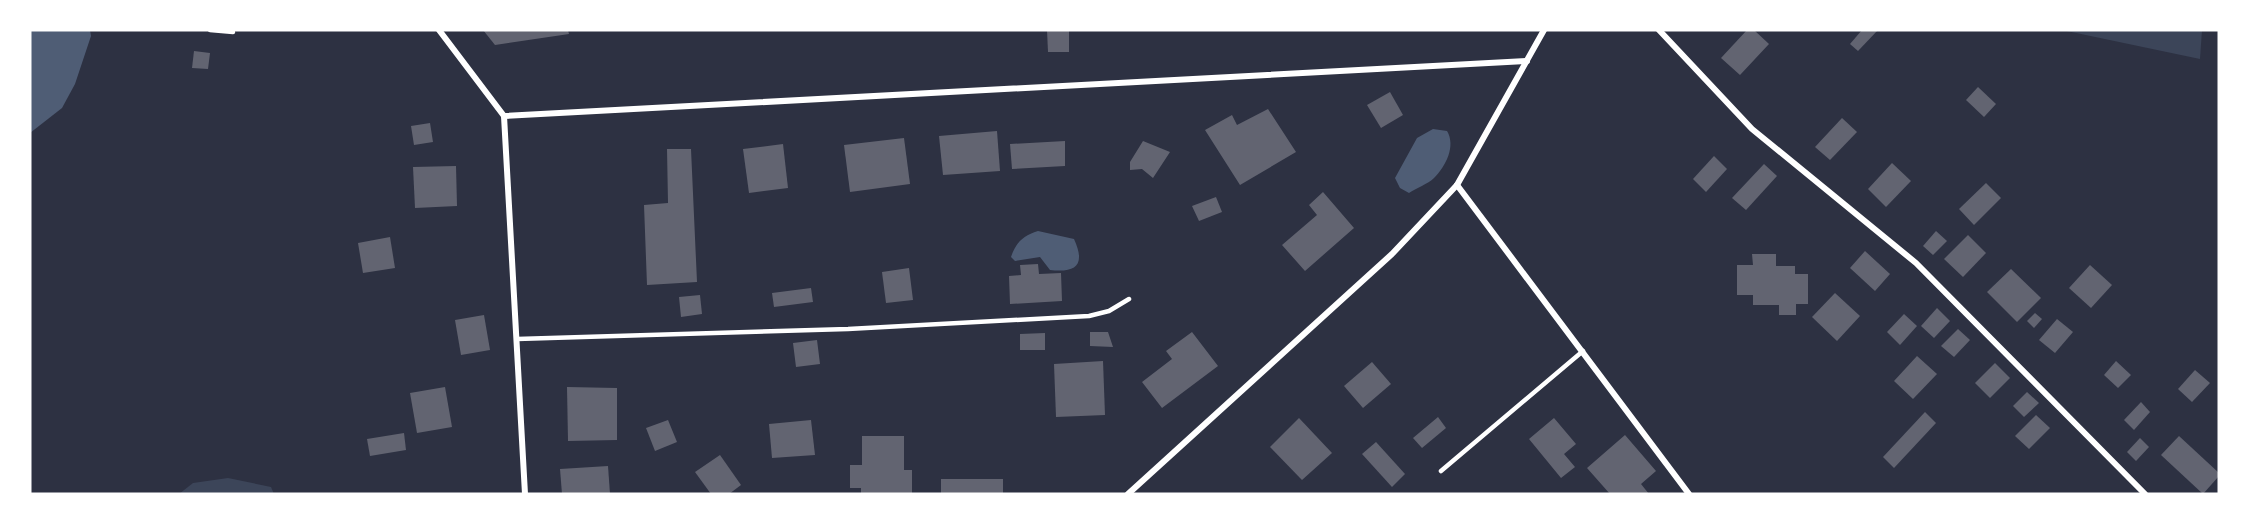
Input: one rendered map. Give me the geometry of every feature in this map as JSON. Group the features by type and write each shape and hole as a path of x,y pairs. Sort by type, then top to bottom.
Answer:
{"street":[{"path":"440,30 504,116 525,494"},
{"path":"1128,494 1392,254 1457,185 1544,30"},
{"path":"1659,30 1752,129 1916,263 2145,494"},
{"path":"504,116 1527,61"},
{"path":"1457,185 1689,494"}],"lane":[{"path":"210,30 233,32"},
{"path":"517,339 848,329 1089,316 1109,311 1129,299"},
{"path":"1441,471 1583,351"}],"shaded area":[{"path":"30,30 90,30 91,36 75,84 62,108 30,133"},
{"path":"2062,30 2202,30 2200,59"},
{"path":"1433,129 1447,131 1450,137 1448,156 1434,178 1409,193 1400,188 1395,178 1417,138"},
{"path":"1038,231 1074,239 1079,255 1076,265 1059,271 1050,270 1040,257 1015,261 1011,257 1015,247 1024,237"},
{"path":"228,478 271,487 274,494 179,494 193,483"}],"building":[{"path":"483,30 568,30 569,34 495,45"},
{"path":"1047,30 1069,30 1069,52 1048,52"},
{"path":"1747,30 1754,30 1769,44 1740,75 1721,58"},
{"path":"1862,30 1878,30 1858,51 1850,44"},
{"path":"194,51 210,53 208,69 192,68"},
{"path":"1978,87 1996,104 1984,117 1966,100"},
{"path":"1390,92 1403,115 1381,128 1367,105"},
{"path":"1268,109 1296,152 1240,185 1205,130 1232,115 1237,125"},
{"path":"1842,118 1857,132 1830,160 1815,147"},
{"path":"430,123 433,142 414,145 411,126"},
{"path":"997,131 1000,171 943,175 939,136"},
{"path":"904,138 910,184 850,192 844,145"},
{"path":"1065,141 1065,166 1012,169 1010,144"},
{"path":"1143,141 1170,152 1153,178 1142,169 1130,170 1130,162"},
{"path":"783,144 788,188 749,193 743,149"},
{"path":"667,149 691,149 697,282 647,285 644,205 668,203"},
{"path":"1714,156 1727,169 1706,192 1693,179"},
{"path":"1892,163 1911,181 1886,207 1868,189"},
{"path":"1764,164 1777,176 1746,210 1732,198"},
{"path":"456,166 457,206 415,208 413,167"},
{"path":"1986,183 2001,198 1974,225 1959,209"},
{"path":"1323,192 1354,228 1305,271 1282,245 1317,215 1309,205"},
{"path":"1216,197 1222,212 1199,221 1192,206"},
{"path":"1936,231 1947,241 1933,255 1923,246"},
{"path":"1968,235 1986,253 1963,277 1944,259"},
{"path":"390,237 395,268 363,273 358,243"},
{"path":"1865,251 1890,274 1875,291 1850,268"},
{"path":"1752,254 1776,254 1776,266 1795,266 1795,274 1808,274 1808,304 1796,304 1796,315 1779,315 1779,305 1753,305 1753,295 1737,295 1737,265 1753,265"},
{"path":"1038,264 1039,274 1061,273 1062,301 1010,304 1009,276 1021,275 1020,265"},
{"path":"2090,265 2112,285 2091,308 2069,288"},
{"path":"909,268 913,300 886,303 882,272"},
{"path":"2011,269 2041,298 2017,322 1987,292"},
{"path":"811,288 813,302 774,307 772,293"},
{"path":"1835,293 1860,316 1837,341 1812,317"},
{"path":"700,295 702,314 681,317 679,297"},
{"path":"1937,308 1950,321 1934,338 1921,326"},
{"path":"2035,313 2042,319 2034,328 2027,321"},
{"path":"1904,314 1917,326 1900,345 1887,332"},
{"path":"484,315 490,350 461,355 455,320"},
{"path":"2057,319 2073,332 2055,353 2039,340"},
{"path":"1958,329 1970,340 1954,357 1941,346"},
{"path":"1090,332 1108,332 1113,347 1090,346"},
{"path":"1192,332 1218,366 1162,408 1142,382 1172,359 1166,351"},
{"path":"1045,333 1045,350 1020,350 1020,334"},
{"path":"817,340 820,364 796,367 793,343"},
{"path":"1917,356 1937,374 1913,399 1894,381"},
{"path":"1103,361 1105,415 1056,417 1054,364"},
{"path":"2116,361 2131,375 2118,388 2104,375"},
{"path":"1372,362 1391,384 1363,408 1344,386"},
{"path":"1995,363 2010,378 1990,398 1975,383"},
{"path":"2195,370 2210,383 2192,402 2178,389"},
{"path":"445,387 452,427 417,433 410,393"},
{"path":"567,387 617,388 617,440 568,441"},
{"path":"2027,392 2039,403 2024,417 2013,406"},
{"path":"2141,402 2150,412 2134,430 2124,420"},
{"path":"1925,412 1936,423 1894,468 1883,457"},
{"path":"2036,415 2050,428 2029,449 2015,436"},
{"path":"1438,417 1446,428 1422,448 1413,438"},
{"path":"1299,418 1332,453 1302,480 1270,447"},
{"path":"1554,418 1576,444 1564,454 1575,467 1561,478 1529,439"},
{"path":"668,420 677,442 655,451 646,428"},
{"path":"811,420 815,455 772,458 769,424"},
{"path":"404,433 406,450 370,456 367,439"},
{"path":"1625,435 1656,471 1641,484 1649,494 1610,494 1587,468"},
{"path":"862,436 904,436 904,470 912,470 912,494 861,494 861,488 850,488 850,465 862,465"},
{"path":"2179,436 2219,473 2219,476 2203,494 2161,455"},
{"path":"2140,438 2149,447 2136,461 2127,452"},
{"path":"1376,442 1405,474 1392,487 1362,454"},
{"path":"720,455 741,485 729,494 711,494 695,472"},
{"path":"608,466 610,494 562,494 560,469"},
{"path":"941,479 1003,479 1003,494 941,494"}]}
